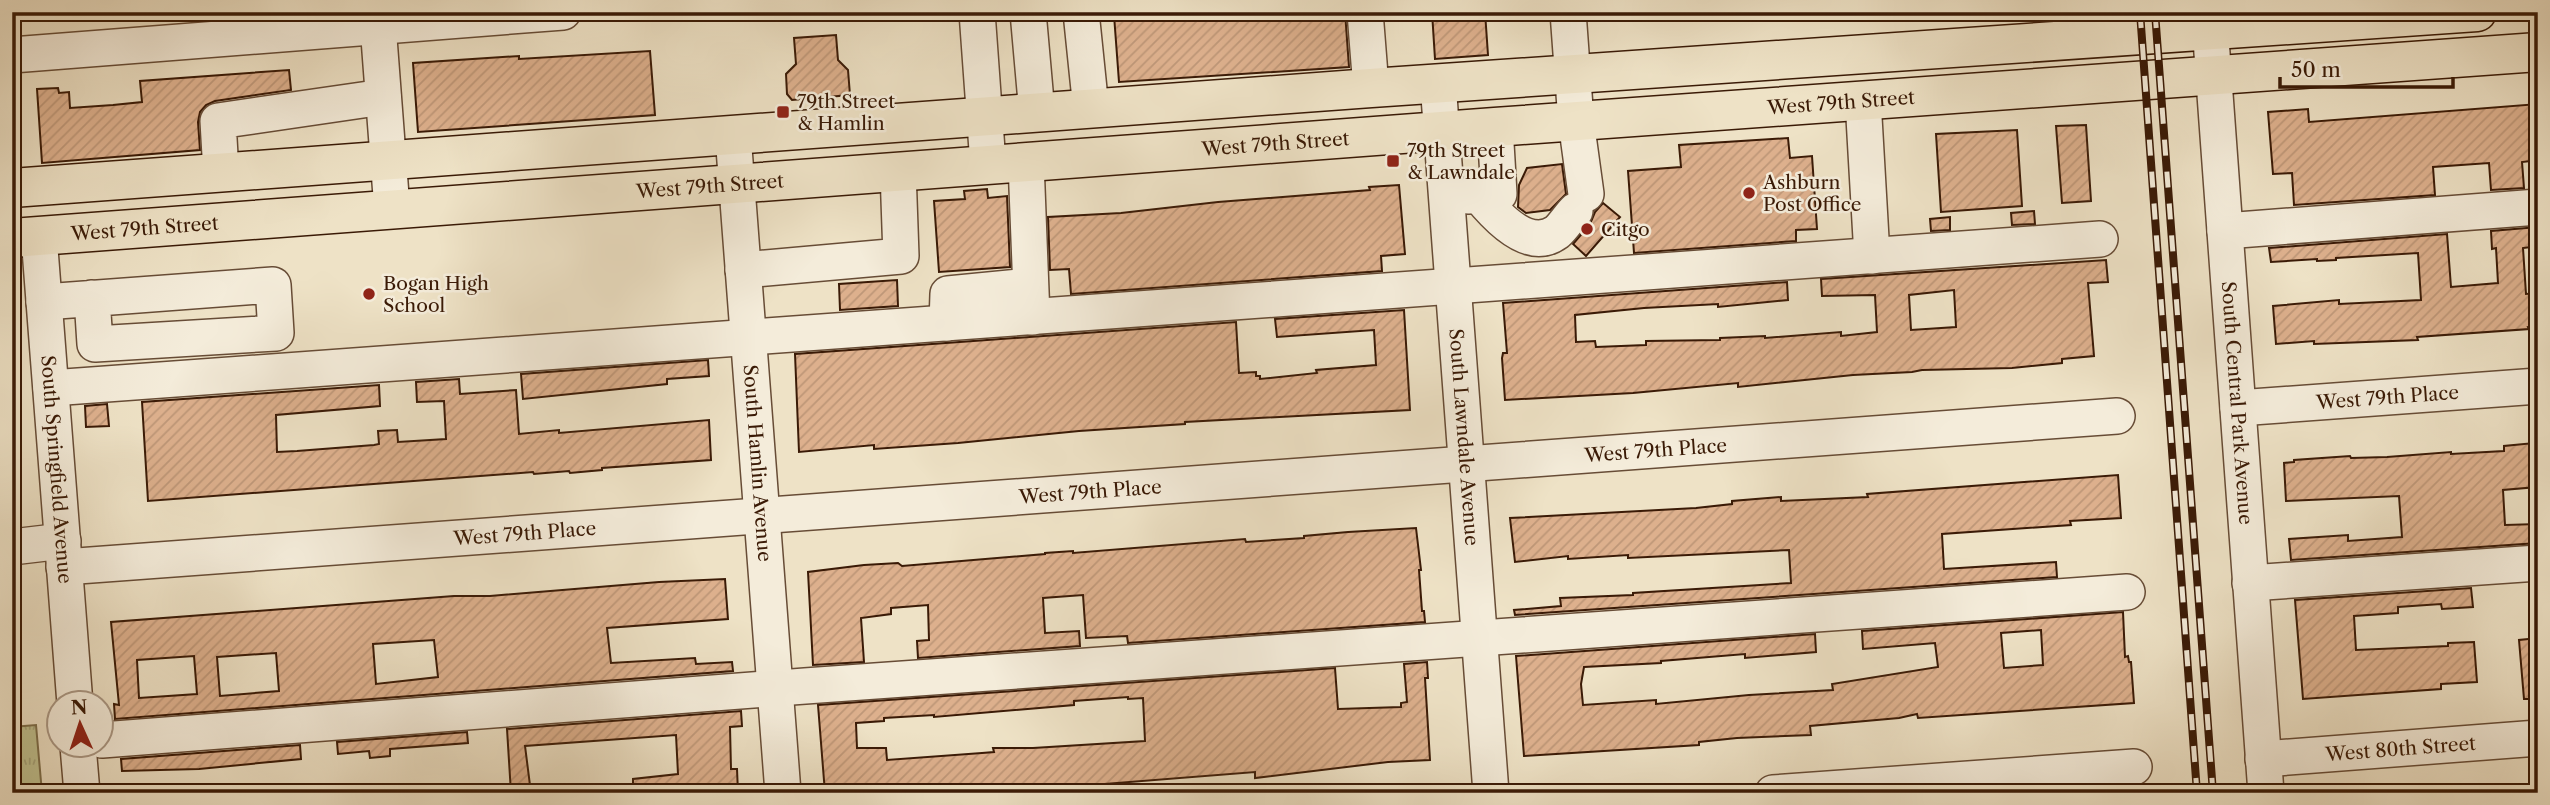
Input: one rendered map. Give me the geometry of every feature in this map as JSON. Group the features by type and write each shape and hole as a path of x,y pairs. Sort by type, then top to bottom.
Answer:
{"main road":[{"path":"12,188 1572,74 2210,21 2477,12"},
{"name":"West 79th Street","path":"26,237 988,164 2538,52"}],"street":[{"path":"12,55 378,19 563,12"},
{"path":"976,12 988,164"},
{"path":"1028,12 1037,113"},
{"path":"1081,12 1091,109"},
{"path":"1365,12 1371,88"},
{"path":"1463,196 1521,234 1540,238 1556,233 1580,203 1568,12"},
{"path":"378,19 392,209"},
{"name":"South Central Park Avenue","path":"2210,21 2266,793"},
{"name":"South Lawndale Avenue","path":"1438,83 1441,131 1463,196 1453,287 1491,793"},
{"path":"221,173 218,121 383,97"},
{"path":"1863,100 1872,256"},
{"path":"1463,196 1499,194 1495,127"},
{"name":"South Hamlin Avenue","path":"733,135 783,793"},
{"path":"1026,162 1031,302"},
{"path":"743,270 901,256 898,171"},
{"path":"2225,231 2538,207"},
{"name":"South Springfield Avenue","path":"26,237 44,302 74,690"},
{"path":"51,388 947,323 1031,302 1453,287 2100,239"},
{"path":"44,302 92,298 273,285 276,333 95,344 92,298"},
{"name":"West 79th Place","path":"2238,408 2538,386"},
{"name":"West 79th Place","path":"12,547 64,554 762,514 2118,416"},
{"path":"2250,583 2538,563"},
{"path":"116,739 775,688 2127,592"},
{"name":"West 80th Street","path":"2263,759 2538,738"},
{"path":"79,760 82,793"},
{"path":"1773,793 2134,767"}],"green space":[{"path":"36,725 42,793 12,793 12,727"}],"building":[{"path":"1143,12 1345,12 1349,67 1119,82 1114,15"},
{"path":"1432,12 1485,12 1488,55 1435,59"},
{"path":"836,35 838,60 848,70 850,95 792,100 787,94 786,74 796,64 794,38"},
{"path":"650,51 655,115 418,132 413,63"},
{"path":"289,70 291,90 215,101 206,105 200,112 198,122 200,150 42,163 37,89 58,88 59,93 69,92 70,108 113,105 142,102 140,81"},
{"path":"2538,104 2538,160 2522,162 2524,188 2491,190 2489,163 2433,167 2435,195 2294,205 2292,173 2273,174 2268,112 2308,109 2309,122"},
{"path":"2086,125 2091,201 2062,203 2056,126"},
{"path":"2017,130 2022,206 1941,212 1936,134"},
{"name":"Ashburn Post Office","path":"1788,138 1790,158 1812,156 1817,229 1796,230 1796,241 1634,253 1628,171 1681,167 1679,145"},
{"path":"1562,164 1566,194 1550,210 1526,213 1518,207 1519,185 1527,168"},
{"path":"1399,185 1405,254 1381,256 1382,271 1071,294 1069,269 1050,270 1048,217 1121,213"},
{"path":"987,189 988,198 1007,196 1010,267 939,272 934,201 965,199 964,191"},
{"path":"1603,203 1620,217 1586,256 1573,244"},
{"path":"2034,211 2035,224 2012,225 2011,213"},
{"path":"1950,217 1950,230 1931,231 1930,219"},
{"path":"2538,227 2538,246 2523,248 2526,294 2538,293 2538,326 2528,327 2529,329 2417,337 2418,340 2276,344 2273,306 2339,300 2339,304 2421,300 2418,253 2271,262 2269,248 2447,234 2451,287 2498,283 2496,248 2492,249 2491,231"},
{"path":"2106,260 2108,282 2088,283 2094,356 2062,359 2062,363 2012,368 1853,375 1738,387 1738,383 1633,393 1505,400 1502,358 1503,353 1507,353 1503,303 1787,282 1788,300 1718,307 1718,304 1644,308 1575,315 1576,342 1595,341 1596,347 1646,345 1646,341 1765,338 1841,332 1841,336 1877,332 1875,295 1822,296 1821,279","holes":["1954,290 1956,327 1911,330 1909,295"]},
{"path":"897,280 898,306 840,310 839,284"},
{"path":"1404,310 1410,410 1185,422 958,443 874,449 874,445 799,452 795,354 1236,322 1239,373 1256,372 1260,379 1317,373 1316,370 1376,365 1374,330 1277,337 1275,319"},
{"path":"708,360 709,376 667,379 667,384 523,399 521,374"},
{"path":"459,379 460,394 516,390 519,434 709,420 711,460 570,473 533,472 148,501 142,402 379,385 380,406 276,415 277,452 297,451 379,444 378,431 397,430 398,442 446,439 444,401 417,402 416,382"},
{"path":"107,404 109,426 86,427 85,406"},
{"path":"2534,443 2537,487 2503,490 2505,525 2538,524 2538,543 2291,560 2289,539 2348,535 2348,541 2402,537 2399,496 2286,501 2284,463 2350,456 2387,457 2504,451 2504,446"},
{"path":"2118,475 2121,518 2070,521 2071,525 1942,534 1944,569 2056,562 2057,577 1515,615 1514,610 1561,606 1560,598 1791,583 1789,550 1628,558 1628,555 1568,559 1568,556 1515,562 1510,518 1696,508 1732,504 1732,501 1781,497 1781,501 1868,497 1867,494"},
{"path":"1416,528 1425,622 1128,643 1127,636 1086,638 1083,595 1043,598 1045,633 1079,631 1080,646 918,658 917,641 929,640 928,605 891,608 891,614 861,618 864,662 813,665 808,572 864,565 898,563 902,566 1045,553 1245,539 1246,542"},
{"path":"725,579 728,619 607,628 611,663 695,658 696,664 732,662 733,671 116,719 116,704 119,705 111,622 454,596 490,596","holes":["434,640 438,677 376,684 373,644","276,653 279,691 220,696 217,657","194,656 197,694 139,698 137,660"]},
{"path":"2471,588 2473,607 2442,609 2441,604 2398,607 2398,613 2354,616 2356,650 2448,646 2448,643 2474,642 2477,682 2441,684 2441,689 2303,699 2295,600"},
{"path":"2123,612 2125,657 2128,656 2131,662 2134,703 1918,718 1917,714 1810,726 1811,735 1737,738 1699,742 1699,745 1524,756 1516,656 1815,634 1816,652 1745,658 1745,654 1661,663 1584,667 1581,684 1583,705 1656,700 1656,704 1833,690 1832,684 1938,667 1935,643 1863,649 1862,631","holes":["2041,630 2043,665 2004,668 2001,633"]},
{"path":"2538,638 2538,699 2524,699 2519,640"},
{"path":"1427,662 1428,678 1425,678 1430,760 1388,762 1255,778 1255,772 990,793 825,793 818,705 1335,668 1338,709 1401,707 1401,703 1407,702 1404,664","holes":["1143,698 1145,741 993,748 994,752 887,760 886,748 857,748 856,723 884,721 884,718 934,717 1074,705 1074,701"]},
{"path":"741,711 742,726 730,727 731,769 737,769 738,793 633,793 633,779 678,774 676,735 525,746 531,793 511,793 507,729"},
{"path":"467,732 468,743 390,749 390,756 370,758 369,751 338,754 337,742"},
{"path":"300,745 301,759 199,769 122,771 121,759"}],"railway":[{"path":"2140,12 2197,793"},
{"path":"2155,12 2213,793"}],"place":[{"name":"79th Street & Hamlin","path":"783,112"},
{"name":"79th Street & Lawndale","path":"1393,161"},
{"name":"Ashburn Post Office","path":"1749,193"},
{"name":"Citgo","path":"1587,229"},
{"name":"Bogan High School","path":"369,294"}]}
